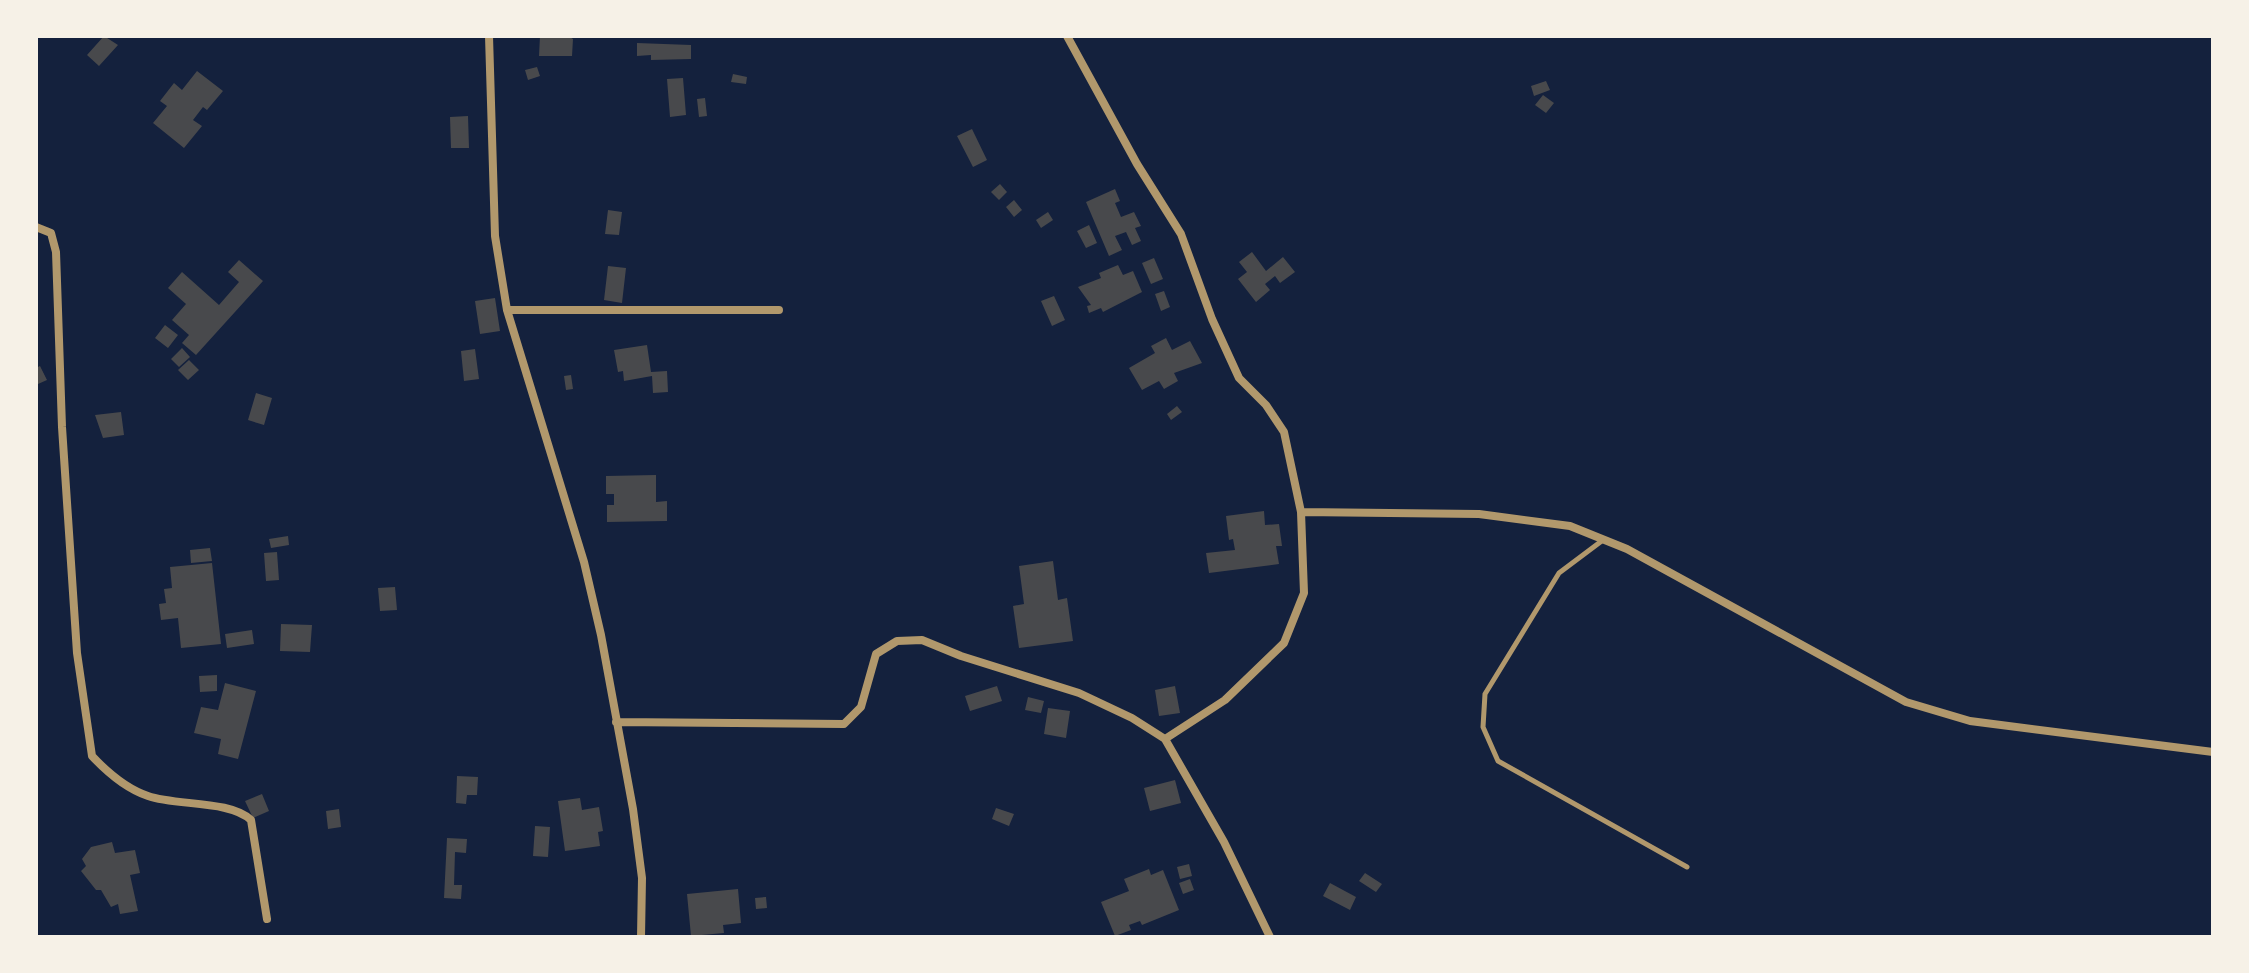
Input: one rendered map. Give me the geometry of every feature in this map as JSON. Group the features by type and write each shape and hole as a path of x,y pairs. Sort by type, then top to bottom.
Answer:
{"street":[{"path":"489,36 495,236 507,310 584,562 616,722 642,878 641,937"},
{"path":"1067,36 1137,164 1181,234 1212,319 1239,378 1274,415 1284,432 1301,512 1304,593 1284,643 1225,700 1165,739"},
{"path":"36,227 51,233 56,252 62,427 76,639 85,731 92,756 119,781 146,796 231,810 251,820 267,919"},
{"path":"507,310 779,310"},
{"path":"1301,512 1479,514 1570,526 1603,540 1906,702 1970,721 2213,752"},
{"path":"616,722 844,724 861,707 876,654 883,647 907,638 922,640 961,656 1079,693 1132,718 1165,739 1224,842 1270,937"}],"lane":[{"path":"1603,540 1559,573 1485,694 1483,727 1498,761 1687,867"}],"building":[{"path":"104,36 118,45 99,66 87,55"},
{"path":"540,36 568,36 573,39 572,56 539,56"},
{"path":"637,43 691,45 691,59 651,60 651,55 637,56"},
{"path":"537,67 540,76 528,80 525,70"},
{"path":"197,71 223,91 207,110 203,107 193,120 202,126 184,148 153,123 167,106 160,101 174,83 182,90"},
{"path":"733,74 747,77 746,84 731,82"},
{"path":"683,78 686,115 670,117 667,79"},
{"path":"1546,81 1550,90 1534,96 1531,86"},
{"path":"1543,95 1554,103 1546,113 1535,105"},
{"path":"705,98 707,116 699,117 697,99"},
{"path":"468,116 469,148 451,148 450,117"},
{"path":"972,129 987,160 973,167 957,136"},
{"path":"1000,184 1007,192 999,200 991,192"},
{"path":"1115,189 1120,201 1115,203 1121,217 1134,212 1141,226 1135,228 1141,241 1132,245 1126,232 1115,236 1122,250 1109,256 1086,202"},
{"path":"1014,200 1022,210 1014,217 1006,207"},
{"path":"608,210 622,212 619,235 605,234"},
{"path":"1048,212 1053,220 1041,228 1036,220"},
{"path":"1089,225 1097,243 1086,248 1077,231"},
{"path":"1252,252 1266,271 1283,257 1295,272 1280,283 1275,276 1265,284 1270,290 1256,302 1238,279 1247,272 1239,262"},
{"path":"1154,258 1163,279 1151,284 1142,263"},
{"path":"239,260 263,281 196,355 182,343 189,335 172,320 186,304 168,288 182,272 219,305 239,282 228,272"},
{"path":"1118,265 1123,275 1133,271 1142,292 1103,312 1101,308 1089,313 1087,306 1091,305 1078,287 1101,278 1099,273"},
{"path":"608,266 626,268 622,303 604,300"},
{"path":"1164,291 1170,307 1161,311 1155,294"},
{"path":"1054,296 1065,320 1052,326 1041,301"},
{"path":"495,298 500,331 480,334 475,301"},
{"path":"165,325 178,335 168,348 155,338"},
{"path":"1166,338 1172,350 1190,341 1202,363 1174,373 1178,381 1164,389 1159,381 1142,390 1129,368 1155,353 1151,346"},
{"path":"647,345 651,372 667,371 668,392 653,393 652,376 624,381 623,371 618,372 614,350"},
{"path":"182,348 190,357 179,367 171,359"},
{"path":"475,349 479,379 464,381 461,351"},
{"path":"189,360 199,370 188,380 178,370"},
{"path":"40,366 47,380 38,384 36,368"},
{"path":"571,375 573,389 566,390 564,376"},
{"path":"256,393 272,398 264,425 248,420"},
{"path":"1177,406 1182,412 1171,420 1167,414"},
{"path":"121,412 124,435 103,438 95,415"},
{"path":"656,475 656,502 667,501 667,521 607,522 607,505 614,505 614,494 606,494 606,476"},
{"path":"1264,511 1265,525 1279,524 1282,546 1276,546 1279,564 1209,573 1206,553 1235,550 1233,539 1229,540 1226,516"},
{"path":"288,536 289,545 271,548 269,539"},
{"path":"210,548 212,561 191,563 190,550"},
{"path":"277,552 279,580 266,581 264,553"},
{"path":"1053,561 1058,600 1067,598 1073,641 1019,648 1013,606 1024,604 1019,566"},
{"path":"212,563 221,644 181,648 178,618 161,620 159,604 166,603 164,589 172,588 170,567"},
{"path":"395,587 397,610 380,611 378,588"},
{"path":"281,624 312,625 310,652 280,651"},
{"path":"252,630 254,644 227,648 225,634"},
{"path":"217,675 217,691 200,692 199,676"},
{"path":"225,683 256,691 238,759 218,754 221,739 194,733 201,707 218,710"},
{"path":"997,686 1002,701 970,711 965,696"},
{"path":"1175,686 1180,713 1159,716 1155,690"},
{"path":"1028,697 1044,701 1041,713 1025,710"},
{"path":"1048,708 1070,711 1066,738 1044,734"},
{"path":"457,776 478,777 477,795 467,795 466,804 456,803"},
{"path":"1175,780 1181,803 1150,811 1144,788"},
{"path":"262,794 269,811 253,818 245,801"},
{"path":"580,798 582,810 599,807 603,831 598,832 600,846 565,851 558,801"},
{"path":"996,808 1014,814 1009,826 992,819"},
{"path":"339,809 341,827 328,829 326,811"},
{"path":"535,826 550,827 548,857 533,856"},
{"path":"447,838 467,839 466,853 455,852 454,885 462,885 461,899 444,898"},
{"path":"112,842 115,853 135,850 140,873 130,875 138,911 120,914 118,904 111,907 101,890 96,890 81,871 86,866 82,859 91,847"},
{"path":"1189,864 1192,876 1180,879 1177,867"},
{"path":"1149,869 1151,875 1163,870 1179,910 1142,925 1140,921 1129,925 1131,930 1115,936 1101,902 1129,891 1124,879"},
{"path":"1365,873 1382,884 1376,892 1359,881"},
{"path":"1190,879 1194,890 1183,894 1179,883"},
{"path":"1330,883 1356,897 1350,910 1323,896"},
{"path":"738,889 741,923 723,925 724,933 691,936 687,894"},
{"path":"766,897 767,908 756,909 755,898"}]}
